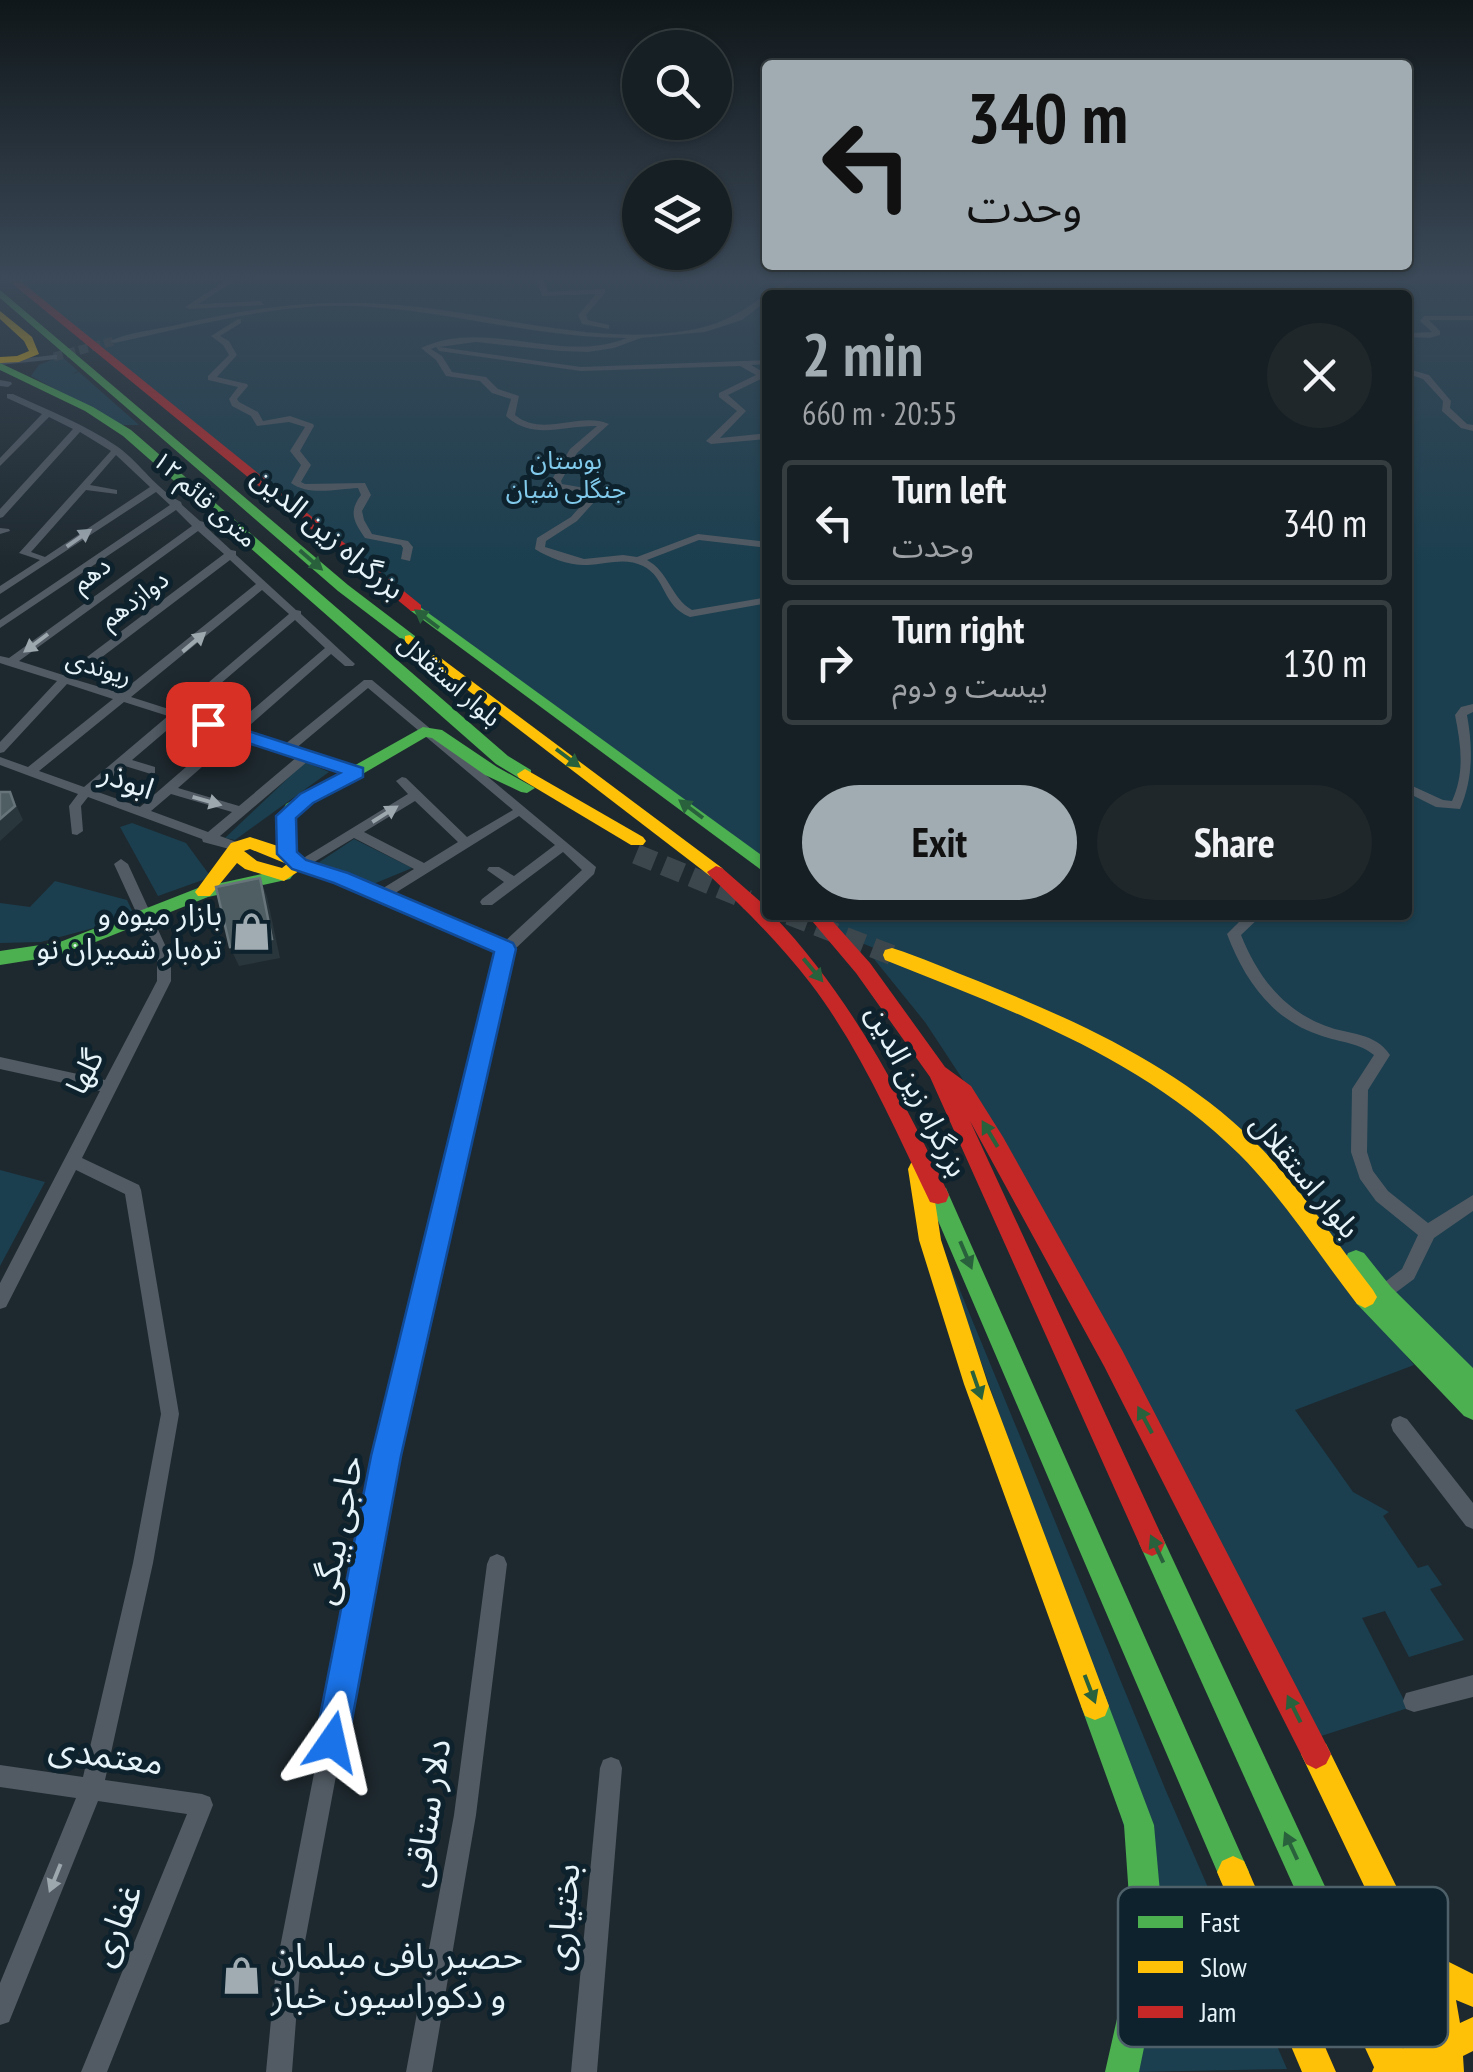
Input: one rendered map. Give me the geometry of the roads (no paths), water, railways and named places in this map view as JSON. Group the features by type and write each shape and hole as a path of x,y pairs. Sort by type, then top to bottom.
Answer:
{"main road":[{"name":"بزرگراه زین الدین","path":"115,373 344,588 680,842 762,916"},
{"name":"بزرگراه زین الدین","path":"120,373 434,624 684,803 762,864"},
{"name":"بلوار استقلال","path":"8,381 66,415 96,422 143,454 439,721 527,788 636,847 502,760 443,713 150,452 108,420 66,415"},
{"path":"290,865 284,825 292,808 423,732 436,733 491,771 527,788"},
{"path":"204,892 236,850 250,843 290,865"},
{"path":"0,958 63,948 204,892 290,865"},
{"name":"بزرگراه زین الدین","path":"766,920 827,988 880,1072 958,1237 1237,1887"},
{"name":"بزرگراه زین الدین","path":"820,920 863,968 938,1072 1311,1887"},
{"name":"بلوار استقلال","path":"1473,1385 1382,1294 1286,1171 1231,1116 1192,1087 1091,1030 896,950 1099,1047 1189,1099 1227,1128 1272,1176 1369,1302 1473,1408"},
{"path":"938,1072 964,1092 995,1143 1247,1615 1381,1887"},
{"path":"917,1156 930,1240 970,1366 1138,1825 1144,1887"},
{"path":"1448,1979 1473,1992"},
{"path":"1448,2045 1473,2034"},
{"path":"1122,2072 1128,2047"},
{"name":"بزرگراه زین الدین","path":"1308,2047 1319,2072"},
{"name":"بزرگراه زین الدین","path":"1381,2047 1392,2072"},
{"path":"1392,2072 1443,2047"},
{"path":"1445,2047 1447,2072"}],"street":[{"path":"216,373 211,378 244,386 233,400 252,411 260,424 290,418 310,426 295,450 306,465 296,483 303,487 362,485 366,495 356,507 356,516 369,536 404,543 408,547 406,559"},
{"path":"448,373 483,379 495,391 516,398 510,416 520,426 534,429 605,424 572,451 556,480 559,486 582,490 590,502 538,545 544,552 581,562 637,560 698,537 762,544"},
{"path":"1412,373 1426,377 1447,401 1444,409 1464,426 1473,428"},
{"path":"762,375 722,394 742,411 711,441 762,437"},
{"path":"61,433 66,415"},
{"path":"0,514 52,458 66,415"},
{"path":"0,463 66,415"},
{"name":"۱۲ متری قائم","path":"66,415 158,486 350,664"},
{"path":"40,558 24,553 116,450"},
{"path":"52,458 70,464"},
{"path":"42,470 57,473"},
{"path":"32,480 47,483"},
{"path":"2,588 158,486"},
{"path":"86,488 114,492"},
{"path":"23,491 37,493"},
{"path":"0,625 178,504"},
{"name":"دهم","path":"0,675 8,662 200,524"},
{"name":"دوازدهم","path":"0,751 63,681 232,553"},
{"path":"637,560 658,573 672,602 684,612 698,614 762,601"},
{"path":"30,772 263,584"},
{"path":"77,832 75,806 85,792 297,613"},
{"path":"141,813 332,647"},
{"name":"ریوندی","path":"8,662 356,772"},
{"path":"288,748 368,682 590,869 506,949 341,878 290,865"},
{"path":"1412,790 1440,804 1456,806 1467,796 1472,787 1473,760 1461,715 1465,709 1473,708"},
{"name":"ابوذر","path":"0,751 30,772 236,850"},
{"path":"208,839 307,755"},
{"path":"123,761 150,770"},
{"path":"402,781 465,842"},
{"path":"170,790 243,811"},
{"path":"290,865 354,833 416,794"},
{"path":"380,896 514,814"},
{"path":"354,833 423,868"},
{"path":"487,902 562,846"},
{"name":"گلها","path":"0,1301 164,981 164,958 122,864"},
{"path":"494,870 514,882"},
{"path":"1250,920 1234,934 1241,958 1270,1000 1305,1024 1376,1046 1382,1056 1360,1089 1359,1152 1366,1174 1382,1196 1428,1233"},
{"name":"حاجی بیگی","path":"280,2072 288,1968 386,1456 506,949"},
{"path":"0,1062 108,1087"},
{"path":"0,2013 92,1788 143,1563 170,1414 133,1190 71,1160"},
{"path":"1382,1294 1408,1274 1428,1233 1473,1202"},
{"path":"1400,1425 1473,1519"},
{"name":"دلار ستاقی","path":"419,2072 464,1815 498,1564"},
{"path":"1414,1701 1473,1686"},
{"name":"بختیاری","path":"584,2072 612,1768"},
{"name":"معتمدی","path":"0,1776 202,1805"},
{"name":"غفاری","path":"94,2072 202,1805"}],"tunnel":[{"path":"636,854 748,900"},
{"path":"802,920 892,955"}],"place":[{"name":"بازار میوه و تره‌بار شمیران نو","path":"252,932"},
{"name":"حصیر بافی مبلمان و دکوراسیون خباز","path":"241,1976"}],"park label":[{"name":"بوستان جنگلی شیان","path":"566,474"}]}
